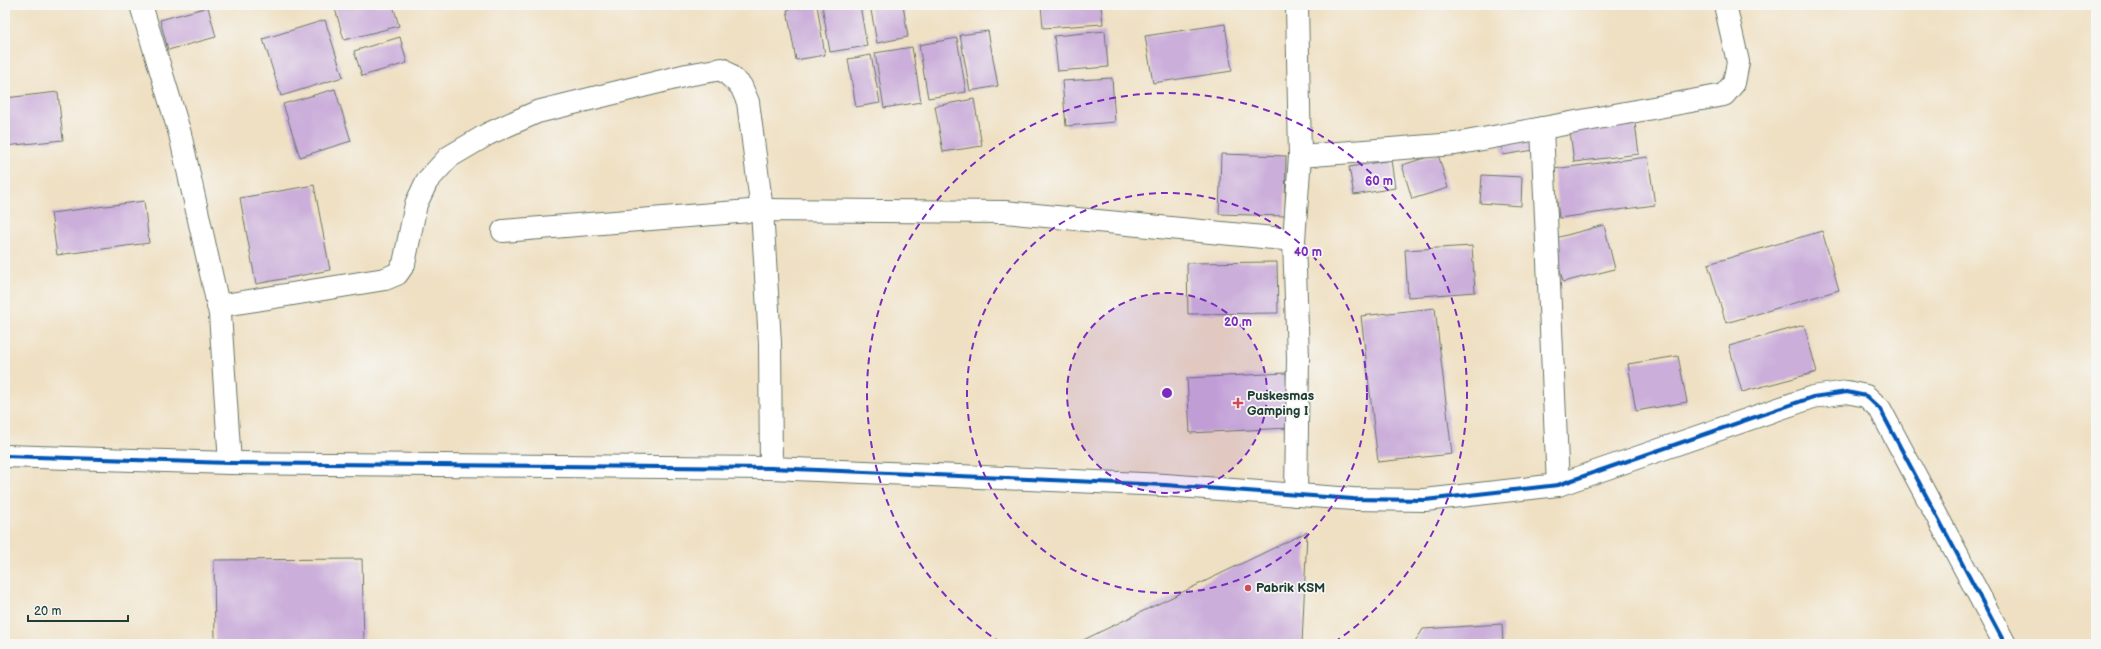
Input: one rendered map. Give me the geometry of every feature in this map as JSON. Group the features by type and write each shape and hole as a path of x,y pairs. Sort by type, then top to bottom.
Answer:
{"street":[{"path":"141,5 180,134 218,306 230,463"},
{"path":"1296,495 1298,358 1294,240 1300,156 1297,5"},
{"path":"1300,156 1455,144 1724,95 1734,83 1738,62 1726,10 1728,5"},
{"path":"218,306 391,277 396,274 404,264 416,204 427,181 449,157 488,134 537,112 687,75 722,69 742,86 748,102 762,210 770,344 771,468"},
{"path":"1542,128 1558,484"},
{"path":"503,231 762,210 1005,212 1294,240"},
{"path":"5,456 230,463 771,468 1046,479 1352,499 1425,500 1558,484 1813,398 1848,392 1866,396 1880,409 2005,644"}],"building":[{"path":"334,5 393,5 399,26 344,40"},
{"path":"817,5 825,55 796,60 787,10"},
{"path":"822,5 860,5 867,46 830,52"},
{"path":"870,5 903,5 908,37 877,43"},
{"path":"1041,5 1101,5 1103,24 1043,28"},
{"path":"208,7 216,37 168,50 160,20"},
{"path":"325,20 343,77 281,96 263,39"},
{"path":"1225,24 1232,71 1153,83 1145,36"},
{"path":"988,31 998,86 970,91 960,35"},
{"path":"1105,31 1108,67 1058,71 1054,36"},
{"path":"400,37 407,63 362,76 354,51"},
{"path":"957,38 966,92 928,98 919,45"},
{"path":"912,47 921,102 884,108 875,53"},
{"path":"871,55 880,103 856,107 848,59"},
{"path":"1112,78 1115,122 1066,126 1062,81"},
{"path":"335,89 351,141 300,157 283,104"},
{"path":"58,92 63,140 5,146 5,98"},
{"path":"974,99 982,146 943,152 935,106"},
{"path":"1635,123 1639,154 1574,162 1570,131"},
{"path":"1532,133 1534,150 1503,155 1500,138"},
{"path":"1221,154 1286,156 1285,216 1219,214"},
{"path":"1438,154 1448,188 1412,199 1402,165"},
{"path":"1648,157 1655,205 1559,218 1553,169"},
{"path":"1391,160 1395,188 1354,195 1349,167"},
{"path":"1482,175 1522,177 1521,206 1480,203"},
{"path":"314,185 330,270 256,284 240,198"},
{"path":"144,201 149,243 57,255 51,213"},
{"path":"1604,225 1615,269 1563,282 1552,239"},
{"path":"1822,231 1839,290 1726,323 1708,264"},
{"path":"1472,246 1475,292 1408,297 1405,250"},
{"path":"1277,262 1278,313 1188,314 1187,263"},
{"path":"1435,308 1452,454 1378,462 1361,316"},
{"path":"1804,325 1817,372 1742,392 1729,346"},
{"path":"1678,356 1687,402 1636,411 1628,364"},
{"name":"Puskesmas Gamping I","path":"1286,373 1289,428 1190,433 1187,378"},
{"name":"Pabrik KSM","path":"1307,532 1302,644 1075,644"},
{"path":"362,559 364,644 215,644 214,560"},
{"path":"1502,624 1503,644 1414,644 1423,629"}],"cycle path":[{"path":"5,456 230,463 771,468 1165,485 1353,499 1425,500 1558,485 1813,397 1847,392 1866,396 1880,409 2005,644"}],"place":[{"name":"Puskesmas Gamping I","path":"1238,403"},
{"name":"Pabrik KSM","path":"1248,588"}]}
